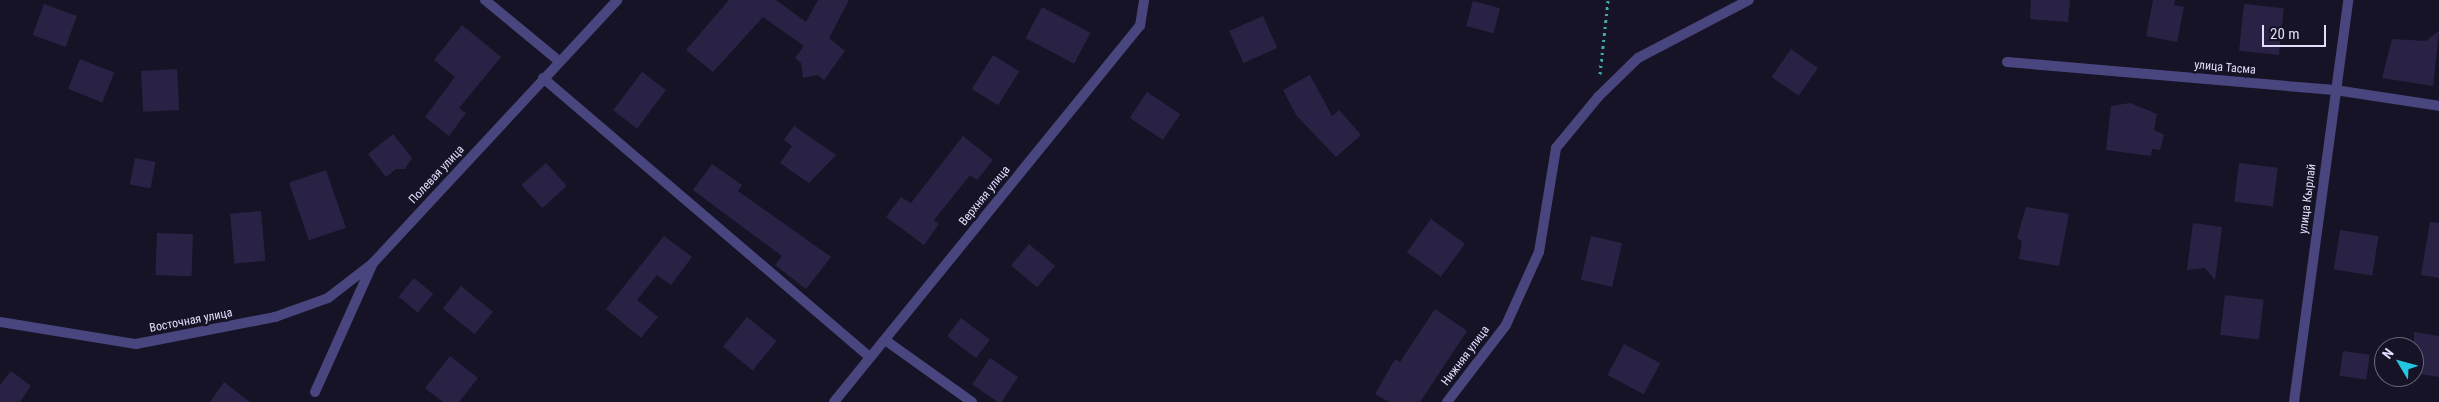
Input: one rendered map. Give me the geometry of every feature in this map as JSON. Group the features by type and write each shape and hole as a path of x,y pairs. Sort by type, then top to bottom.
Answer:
{"street":[{"path":"485,0 559,62"},
{"name":"Полевая улица","path":"315,392 373,263 617,0"},
{"name":"Верхняя улица","path":"834,402 1140,26 1144,0"},
{"name":"Нижняя улица","path":"1447,402 1506,325 1539,252 1556,148 1598,97 1638,58 1749,0"},
{"name":"улица Кырлай","path":"2294,402 2348,0"},
{"name":"улица Тасма","path":"2007,62 2335,90 2439,106"},
{"path":"543,78 870,357"},
{"name":"Восточная улица","path":"0,322 136,344 275,317 328,298 373,263"},
{"path":"885,340 972,402"}],"path":[{"path":"1598,97 1608,0"}],"building":[{"path":"729,0 776,0 806,22 818,0 849,0 829,38 845,51 824,80 818,75 803,78 801,63 795,58 804,46 763,17 713,72 686,50"},
{"path":"2031,0 2070,0 2068,22 2030,19"},
{"path":"2153,0 2175,0 2174,5 2184,7 2177,42 2146,36"},
{"path":"1473,1 1500,8 1493,33 1466,26"},
{"path":"44,4 77,16 66,47 33,35"},
{"path":"2244,4 2284,8 2279,55 2239,51"},
{"path":"1042,7 1091,33 1074,64 1026,38"},
{"path":"1263,16 1277,48 1243,63 1229,31"},
{"path":"462,25 501,57 459,108 466,113 449,136 425,117 455,77 434,60"},
{"path":"2439,31 2433,86 2382,78 2392,39 2426,41"},
{"path":"1791,49 1818,68 1799,96 1771,77"},
{"path":"993,55 1019,71 998,105 972,89"},
{"path":"80,59 114,73 102,103 68,89"},
{"path":"177,69 179,110 143,112 141,71"},
{"path":"642,72 666,90 637,128 613,110"},
{"path":"1310,75 1332,116 1339,110 1361,135 1336,157 1296,115 1283,90"},
{"path":"1147,92 1180,114 1163,140 1130,118"},
{"path":"2130,103 2157,114 2154,130 2164,135 2160,150 2152,149 2151,156 2106,150 2111,106"},
{"path":"794,126 836,155 809,183 780,163 792,146 784,140"},
{"path":"393,134 412,158 405,169 396,169 386,177 368,154"},
{"path":"963,136 993,160 977,180 970,175 934,220 939,224 924,245 886,217 901,197 911,203"},
{"path":"135,158 156,162 150,189 130,185"},
{"path":"546,163 567,186 542,208 521,185"},
{"path":"2239,163 2278,168 2273,206 2234,202"},
{"path":"712,164 742,185 738,191 831,257 806,289 775,265 782,256 693,190"},
{"path":"326,170 346,228 309,240 289,183"},
{"path":"2026,207 2069,214 2059,266 2019,259 2022,241 2017,238"},
{"path":"261,211 265,261 234,264 230,214"},
{"path":"1431,219 1465,244 1441,277 1407,252"},
{"path":"2430,222 2439,223 2439,278 2421,275"},
{"path":"2193,223 2222,227 2215,280 2205,268 2187,270"},
{"path":"2340,230 2379,236 2372,276 2334,270"},
{"path":"157,233 193,234 192,276 156,275"},
{"path":"664,236 692,257 671,285 657,275 637,300 658,317 641,338 606,309"},
{"path":"1591,236 1622,243 1612,287 1581,280"},
{"path":"1029,244 1055,266 1037,287 1011,265"},
{"path":"414,278 433,294 418,312 399,296"},
{"path":"461,286 493,312 475,334 443,309"},
{"path":"2225,295 2264,300 2259,339 2220,335"},
{"path":"1435,309 1467,331 1420,402 1389,402 1375,394 1395,359 1400,362"},
{"path":"747,317 777,341 753,370 723,347"},
{"path":"961,318 990,340 976,358 947,336"},
{"path":"2414,332 2439,336 2439,377 2424,375 2424,337 2414,337"},
{"path":"1624,344 1660,363 1644,394 1608,375"},
{"path":"2343,351 2370,355 2366,380 2340,376"},
{"path":"450,356 478,378 459,402 443,402 425,388"},
{"path":"990,358 1018,377 1001,402 998,402 972,385"},
{"path":"11,371 31,386 20,402 0,402 0,385"},
{"path":"224,382 250,402 210,402"}]}
